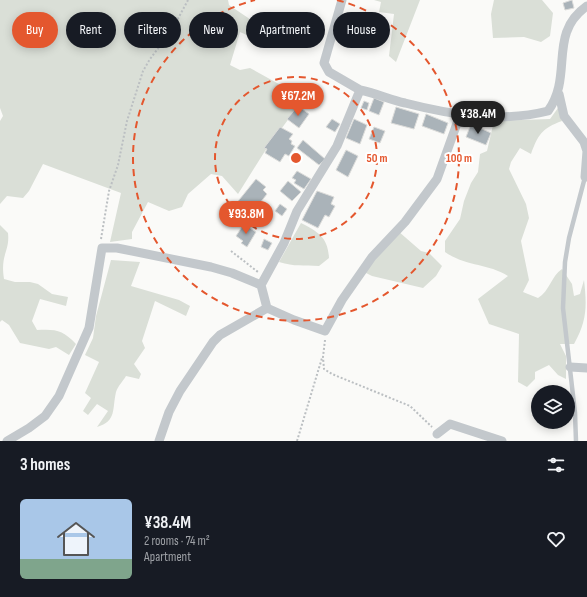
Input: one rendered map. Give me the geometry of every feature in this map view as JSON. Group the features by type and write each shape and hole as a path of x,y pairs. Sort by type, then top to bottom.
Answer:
{"street":[{"path":"342,0 324,63 329,72 360,90 379,94 403,103 460,115 489,117 530,116 548,111 559,94"},
{"path":"586,177 587,151 584,142 564,116 559,94 564,39 570,22 578,12 587,6"},
{"path":"267,308 263,281 284,243 297,211 337,146 360,90"},
{"path":"267,308 294,320 325,331 342,300 372,257 405,222 437,178 460,115"},
{"path":"7,441 29,428 45,416 59,396 89,328 102,248 117,248 211,267 263,281"},
{"path":"159,441 169,412 180,391 214,342 220,335 267,308"},
{"path":"570,367 587,368"},
{"path":"437,434 450,424 502,441"}],"lane":[{"path":"576,441 576,413 563,308 565,262 569,238 586,177"}],"path":[{"path":"102,248 101,240 109,191 118,165 127,121 143,71 150,59 172,30 188,0"},
{"path":"231,251 263,281"},
{"path":"325,331 323,357 324,369 332,374 410,406 433,427 437,434"},
{"path":"297,441 323,357"}],"shaded area":[{"path":"0,0 228,0 229,5 246,17 246,35 240,32 238,39 238,12 189,12 189,48 235,48 230,65 240,70 250,68 304,98 265,151 238,194 222,176 211,174 188,194 182,207 169,211 148,202 132,232 132,239 110,242 121,193 43,164 29,191 23,198 7,196 0,204 0,121 3,116 0,108"},
{"path":"374,0 420,0 396,62 389,56 394,14 390,13 390,12 379,12 381,2"},
{"path":"494,0 542,0 553,13 550,36 541,42 524,37 493,38 491,14"},
{"path":"558,108 562,121 550,126 542,133 531,154 520,148 511,162 509,169 526,204 529,218 521,241 529,280 523,292 538,298 545,292 555,276 562,269 572,284 574,296 580,294 584,280 586,306 584,320 574,344 560,344 566,356 566,379 558,375 549,365 535,372 535,379 527,387 518,382 519,334 489,324 478,299 508,276 492,269 453,257 445,252 445,241 460,219 464,201 471,183 478,172 480,154 487,151 494,121 550,119"},
{"path":"301,223 317,232 327,245 329,258 319,266 294,265 279,262"},
{"path":"0,225 8,233 8,245 3,264 4,279 15,282 30,282 38,284 52,294 68,297 66,306 40,299 32,321 37,330 59,331 71,339 76,344 69,355 56,347 49,349 20,343 9,325 2,320 0,322"},
{"path":"398,231 421,251 429,253 442,266 436,276 423,288 372,276 364,272"},
{"path":"111,260 140,262 131,286 179,300 190,306 186,316 155,301 142,341 145,348 134,364 141,374 139,379 126,376 116,392 114,409 111,418 97,427 108,411 97,404 88,415 83,411 91,398 85,393 99,362 85,355 93,338 96,316"}],"building":[{"path":"572,0 574,8 565,10 563,3"},
{"path":"374,98 384,102 379,115 369,111"},
{"path":"364,101 369,103 367,110 361,108"},
{"path":"298,106 309,114 299,128 287,119"},
{"path":"396,107 419,114 414,129 391,123"},
{"path":"426,114 448,123 444,134 422,126"},
{"path":"332,119 340,124 335,132 326,127"},
{"path":"354,119 367,125 360,144 346,138"},
{"path":"471,124 491,133 486,145 466,137"},
{"path":"280,127 293,134 289,139 292,141 291,144 295,146 289,156 285,154 280,162 265,153 267,149 264,148"},
{"path":"374,127 385,131 380,143 369,139"},
{"path":"303,140 325,159 319,165 297,148"},
{"path":"346,150 358,156 348,177 336,170"},
{"path":"297,171 311,179 304,189 294,183 296,180 292,178"},
{"path":"256,179 266,187 263,190 267,194 249,217 235,205"},
{"path":"288,181 301,192 292,201 280,191"},
{"path":"317,191 334,197 331,204 335,206 329,217 325,215 318,228 302,220"},
{"path":"280,204 287,209 282,216 275,211"},
{"path":"244,224 256,232 247,247 241,243 243,241 236,236"},
{"path":"264,239 272,243 268,250 261,247"}]}
